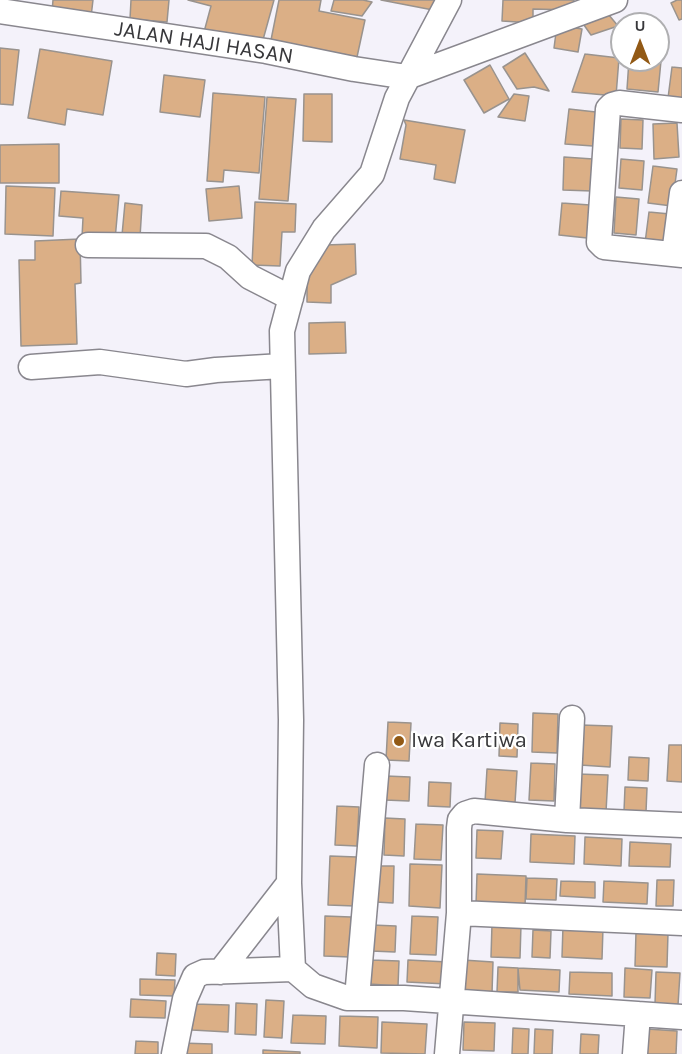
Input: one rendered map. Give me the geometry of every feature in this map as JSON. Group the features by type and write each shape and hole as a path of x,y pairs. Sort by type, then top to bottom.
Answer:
{"street":[{"path":"293,969 289,883 291,720 282,331 298,272 324,229 372,174 397,98 449,0"},
{"path":"407,76 615,0"},
{"name":"JALAN HAJI HASAN","path":"0,11 267,51 354,69 407,76"},
{"path":"682,110 619,104 612,105 608,110 599,242 604,247 678,255 682,193"},
{"path":"88,245 206,246 228,257 250,278 291,298"},
{"path":"31,367 100,362 186,374 282,366"},
{"path":"567,820 572,718"},
{"path":"357,998 377,765"},
{"path":"447,1054 459,913 459,828 460,819 465,814 474,812 567,820 682,825"},
{"path":"219,972 289,883"},
{"path":"459,913 682,923"},
{"path":"174,1054 190,983 195,976 204,972 293,969 314,986 347,998 451,1002 682,1017"},
{"path":"635,1054 638,1014"}],"building":[{"path":"53,0 93,0 91,17 52,12"},
{"path":"131,0 169,0 167,22 130,19"},
{"path":"188,0 274,0 261,47 204,32 211,6"},
{"path":"279,0 321,0 319,11 365,20 357,57 271,40"},
{"path":"334,0 372,2 362,16 331,11"},
{"path":"381,0 435,0 433,10"},
{"path":"503,0 574,0 573,10 533,9 533,23 502,21"},
{"path":"682,0 682,19 679,20 671,3"},
{"path":"604,9 610,16 610,29 591,35 579,18"},
{"path":"557,25 582,29 578,52 554,48"},
{"path":"0,48 19,50 13,105 0,104"},
{"path":"40,49 112,61 103,115 67,109 65,125 28,118"},
{"path":"525,53 549,91 534,87 517,89 503,67"},
{"path":"585,54 610,57 610,72 618,72 616,96 572,92"},
{"path":"490,65 509,99 484,113 464,80"},
{"path":"672,67 682,68 682,100 668,98"},
{"path":"628,72 660,72 658,92 627,89"},
{"path":"164,75 205,80 200,117 160,112"},
{"path":"213,93 265,97 259,173 224,170 223,182 207,181"},
{"path":"304,94 332,94 332,142 303,141"},
{"path":"514,94 529,96 525,121 498,117"},
{"path":"267,97 296,99 288,201 259,199"},
{"path":"569,109 596,112 593,146 565,144"},
{"path":"621,119 643,120 642,149 620,148"},
{"path":"404,120 465,130 455,183 434,179 436,165 400,159 406,125"},
{"path":"677,123 679,157 654,159 653,124"},
{"path":"59,144 59,183 0,183 0,145"},
{"path":"564,157 593,159 592,191 563,190"},
{"path":"621,159 644,161 642,190 619,188"},
{"path":"653,166 677,169 672,206 648,203"},
{"path":"6,186 55,188 53,236 5,234"},
{"path":"239,186 242,218 209,221 206,189"},
{"path":"61,191 119,195 115,240 82,237 83,218 59,216"},
{"path":"616,197 639,199 636,235 614,233"},
{"path":"255,202 296,204 295,232 282,232 280,266 252,265"},
{"path":"125,203 142,205 140,237 122,235"},
{"path":"562,203 590,205 587,238 559,235"},
{"path":"649,212 670,214 665,246 645,243"},
{"path":"80,239 81,283 75,284 77,344 21,346 19,260 35,260 35,241"},
{"path":"355,244 356,274 331,285 331,303 307,302 307,267 325,245"},
{"path":"345,322 346,353 309,354 309,323"},
{"path":"533,713 558,714 557,753 532,752"},
{"name":"Iwa Kartiwa","path":"388,722 411,723 409,761 386,760"},
{"path":"500,723 518,724 517,757 499,756"},
{"path":"581,725 612,726 610,767 580,765"},
{"path":"669,745 682,745 682,782 667,781"},
{"path":"629,757 649,758 648,781 628,780"},
{"path":"531,763 555,764 554,801 529,800"},
{"path":"487,769 517,771 515,803 485,802"},
{"path":"577,774 608,775 606,812 576,811"},
{"path":"386,776 410,777 409,801 385,800"},
{"path":"429,782 451,783 450,807 428,806"},
{"path":"625,787 647,788 646,812 624,811"},
{"path":"337,806 359,807 357,846 335,845"},
{"path":"385,818 405,819 404,856 384,855"},
{"path":"416,824 443,825 441,860 414,859"},
{"path":"477,830 503,831 501,859 476,858"},
{"path":"531,834 575,836 574,864 530,862"},
{"path":"585,837 622,839 621,866 584,864"},
{"path":"630,842 671,844 670,867 629,866"},
{"path":"330,856 357,857 355,906 328,905"},
{"path":"410,864 442,865 440,908 409,906"},
{"path":"378,866 394,866 393,903 376,902"},
{"path":"477,874 526,876 525,906 476,904"},
{"path":"527,878 557,879 556,900 526,899"},
{"path":"657,880 674,880 673,906 656,906"},
{"path":"561,881 595,882 595,898 560,896"},
{"path":"604,881 648,883 647,904 603,902"},
{"path":"325,916 351,917 350,957 324,956"},
{"path":"412,916 438,917 436,955 410,954"},
{"path":"492,924 521,925 520,958 491,957"},
{"path":"372,925 396,926 395,952 371,951"},
{"path":"563,926 603,928 602,959 562,957"},
{"path":"533,930 551,931 550,958 532,957"},
{"path":"636,932 668,933 667,967 635,966"},
{"path":"157,953 176,954 175,976 156,975"},
{"path":"371,960 399,961 398,986 370,984"},
{"path":"408,960 448,962 447,984 407,982"},
{"path":"463,960 493,962 492,993 462,991"},
{"path":"498,967 518,968 518,992 497,992"},
{"path":"518,968 560,970 559,992 520,990"},
{"path":"625,968 652,970 650,998 624,997"},
{"path":"570,972 612,973 612,996 569,994"},
{"path":"656,972 680,973 678,1005 655,1004"},
{"path":"140,979 175,980 174,996 140,995"},
{"path":"131,999 166,1001 165,1018 130,1017"},
{"path":"266,1000 284,1001 282,1038 264,1037"},
{"path":"236,1003 257,1004 256,1035 235,1034"},
{"path":"194,1004 229,1005 228,1032 192,1030"},
{"path":"293,1015 326,1016 325,1044 291,1043"},
{"path":"340,1016 378,1017 377,1048 339,1046"},
{"path":"382,1022 427,1024 425,1054 381,1053"},
{"path":"464,1022 495,1023 494,1051 463,1050"},
{"path":"513,1028 529,1029 528,1054 512,1054"},
{"path":"535,1029 553,1030 552,1054 534,1054"},
{"path":"647,1029 677,1031 676,1054 646,1054"},
{"path":"581,1034 599,1035 598,1054 580,1054"},
{"path":"136,1041 158,1042 158,1054 135,1054"},
{"path":"181,1043 212,1044 212,1054 180,1054"},
{"path":"263,1050 300,1052 300,1054 263,1054"}],"place":[{"name":"Iwa Kartiwa","path":"399,741"}]}
